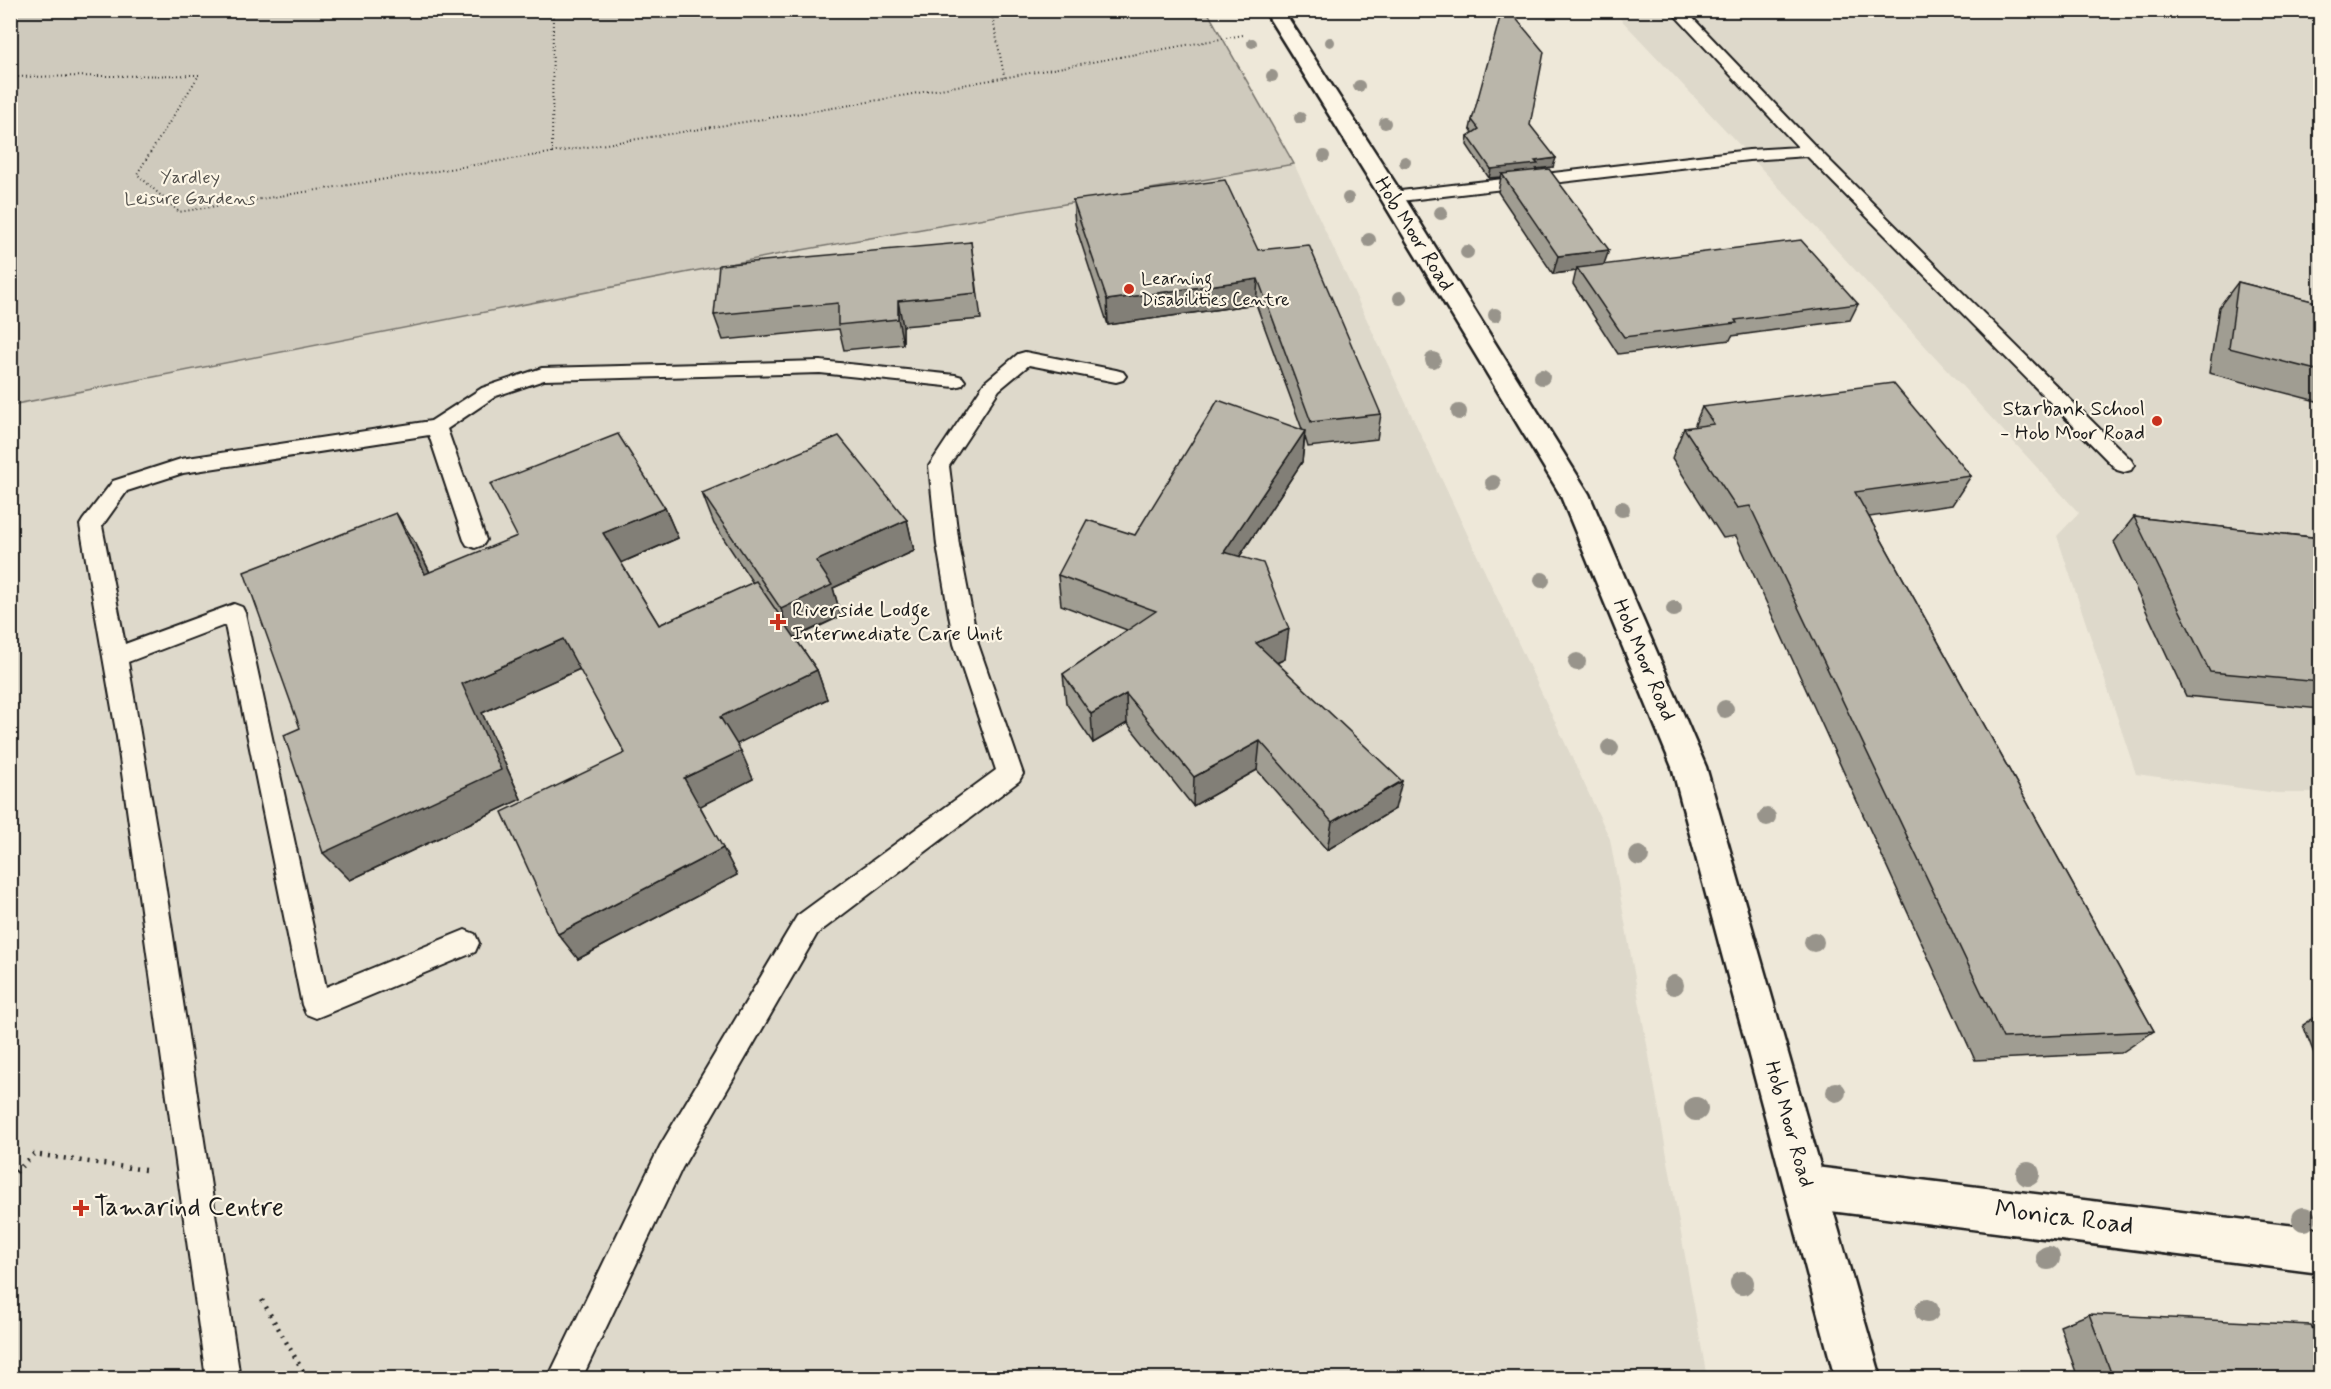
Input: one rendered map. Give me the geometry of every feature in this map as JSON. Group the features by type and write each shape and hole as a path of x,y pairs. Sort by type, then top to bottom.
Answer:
{"street":[{"name":"Hob Moor Road","path":"1279,19 1392,197 1574,494 1689,767 1858,1378"},
{"name":"Monica Road","path":"1807,1187 2320,1251"}],"lane":[{"path":"1677,10 1811,151 2124,465"},
{"path":"1392,197 1749,155 1811,151"},
{"path":"565,1378 671,1157 807,924 1011,774 966,644 948,545 939,466 992,386 1024,358 1116,376"},
{"path":"223,1378 197,1220 146,857 115,657 91,525 120,486 181,466 436,427 489,392 542,374 820,367 955,381"},
{"path":"436,427 475,540"},
{"path":"115,657 234,613 316,1005 465,943"}],"path":[{"path":"552,154 553,10"},
{"path":"991,10 1005,80"},
{"path":"10,77 199,75 136,174 179,212 1005,80 1279,19"}],"shaded area":[{"name":"Starbank School - Hob Moor Road","path":"1613,11 2320,11 2320,793 2277,793 2136,774 2057,536 2079,513"},
{"name":"Riverside Lodge Intermediate Care Unit","path":"1294,164 1610,839 1707,1378 11,1378 11,405 796,251"}],"green space":[{"name":"Yardley Leisure Gardens","path":"11,11 1207,11 1294,164 796,251 11,405"}],"building":[{"path":"1502,10 1509,10 1544,52 1530,125 1556,158 1535,161 1538,164 1491,169 1468,136 1479,129 1472,120"},
{"path":"1549,169 1609,250 1558,256 1502,174"},
{"path":"1225,180 1258,250 1309,245 1381,414 1311,422 1258,279 1107,300 1073,200"},
{"path":"1801,240 1858,304 1735,320 1737,323 1624,337 1577,268"},
{"path":"971,242 977,293 898,301 898,319 838,325 838,303 714,315 719,265"},
{"path":"2238,282 2320,303 2320,371 2229,348"},
{"path":"1893,383 1971,476 1855,492 2154,1031 2003,1038 1750,506 1737,508 1684,428 1714,424 1702,407"},
{"path":"1218,400 1305,431 1224,552 1263,563 1289,629 1256,643 1402,781 1332,822 1260,741 1194,777 1126,694 1091,714 1063,674 1156,611 1058,575 1087,520 1135,535"},
{"path":"618,434 665,508 603,533 659,625 756,581 817,670 720,717 741,751 684,778 723,848 558,934 502,812 625,753 563,639 462,684 501,770 323,853 284,735 300,728 244,572 396,513 425,574 517,536 490,484"},
{"path":"839,436 907,520 816,561 832,585 781,609 702,493"},
{"path":"2134,517 2320,538 2320,682 2210,672"},
{"path":"2089,1314 2311,1325 2320,1345 2320,1378 2113,1378"}],"place":[{"name":"Learning Disabilities Centre","path":"1129,289"},
{"name":"Starbank School - Hob Moor Road","path":"2157,421"},
{"name":"Riverside Lodge Intermediate Care Unit","path":"778,622"},
{"name":"Tamarind Centre","path":"81,1208"}]}
